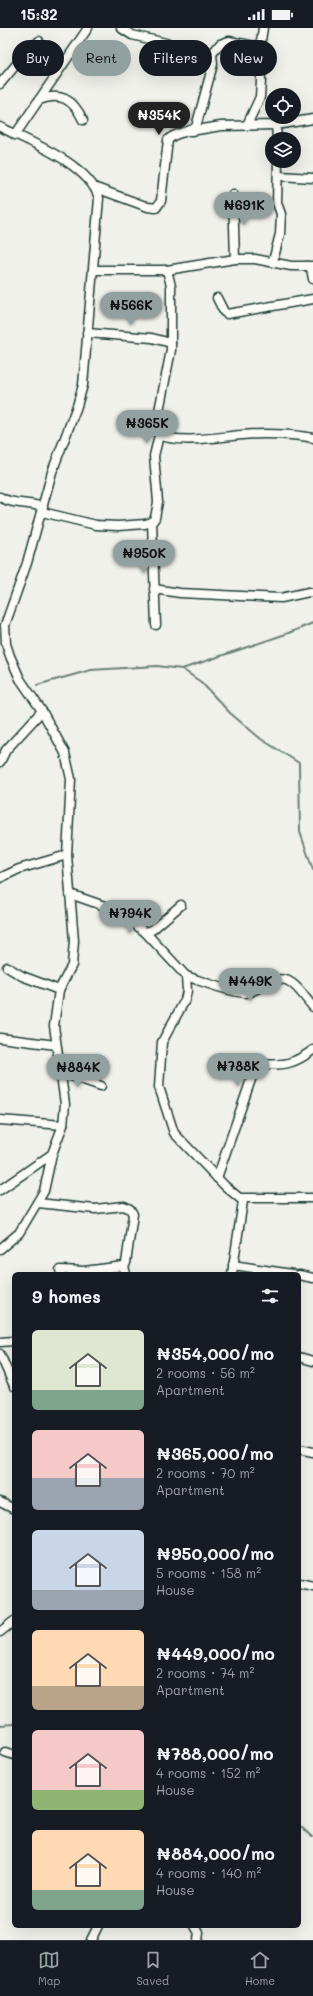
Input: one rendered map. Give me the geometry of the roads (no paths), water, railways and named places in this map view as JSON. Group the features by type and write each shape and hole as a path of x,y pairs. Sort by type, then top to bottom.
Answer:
{"street":[{"path":"15,135 88,28"},
{"path":"123,28 132,34 156,40"},
{"path":"261,40 263,28"},
{"path":"212,68 212,54 220,44"},
{"path":"0,84 12,70"},
{"path":"191,131 196,127 210,76"},
{"path":"247,126 260,96 261,76"},
{"path":"38,101 51,96 61,96 78,109 84,120"},
{"path":"0,127 50,152 75,168 96,188 148,207 156,208 161,201 168,140 172,135 221,126 276,125 313,119"},
{"path":"276,125 276,132"},
{"path":"273,261 280,234 281,214 277,203 278,168"},
{"path":"279,176 313,178"},
{"path":"0,1249 19,1233 38,1203 44,1191 52,1154 64,1125 65,1104 54,1026 60,990 72,965 74,941 67,855 71,779 65,753 42,711 20,679 6,644 2,623 27,564 52,472 77,406 83,385 100,198 96,188"},
{"path":"100,198 112,194"},
{"path":"233,194 235,259"},
{"path":"93,270 167,270 235,259 255,258 291,266 310,266 313,279"},
{"path":"156,625 152,522 155,518 158,502 154,456 159,435 159,411 171,350 171,286 167,270"},
{"path":"217,298 224,312 227,314 313,299"},
{"path":"87,333 152,338 170,343"},
{"path":"159,435 169,439 243,435 295,435 313,438"},
{"path":"2,501 34,504 42,510 96,525 118,526 152,522"},
{"path":"154,589 180,593 281,598 309,592 313,593"},
{"path":"0,762 6,750 42,711"},
{"path":"0,878 19,869 67,855"},
{"path":"70,894 116,910 145,932 186,976 245,993 252,992 274,979 284,980 293,984 313,1007"},
{"path":"145,932 156,927 181,905"},
{"path":"7,967 22,976 60,990"},
{"path":"186,976 187,991 185,1000 162,1042 159,1087 174,1133 217,1178 241,1198 243,1205 232,1272"},
{"path":"0,1038 56,1045"},
{"path":"217,1178 255,1068 260,1064 276,1065 291,1063 299,1060 313,1050"},
{"path":"60,1072 101,1086"},
{"path":"0,1120 64,1125"},
{"path":"0,1190 52,1154"},
{"path":"241,1198 313,1198"},
{"path":"38,1203 95,1209 124,1206 130,1209 133,1214 125,1270 60,1270"},
{"path":"233,1265 279,1272"},
{"path":"301,1275 313,1278"},
{"path":"0,1342 12,1341"},
{"path":"301,1358 313,1361"},
{"path":"1,1360 12,1382"},
{"path":"301,1449 313,1452"},
{"path":"0,1502 12,1508"},
{"path":"301,1583 313,1586"},
{"path":"0,1632 12,1623"},
{"path":"5,1752 12,1754"},
{"path":"90,1940 97,1928"},
{"path":"197,1928 198,1940"}],"waterway":[{"path":"37,685 91,670 157,666 182,669 286,634 313,623"},
{"path":"182,669 201,682 230,713 261,739 299,763 300,832 313,870"},
{"path":"0,1725 12,1724"},
{"path":"301,1827 312,1837"}]}
